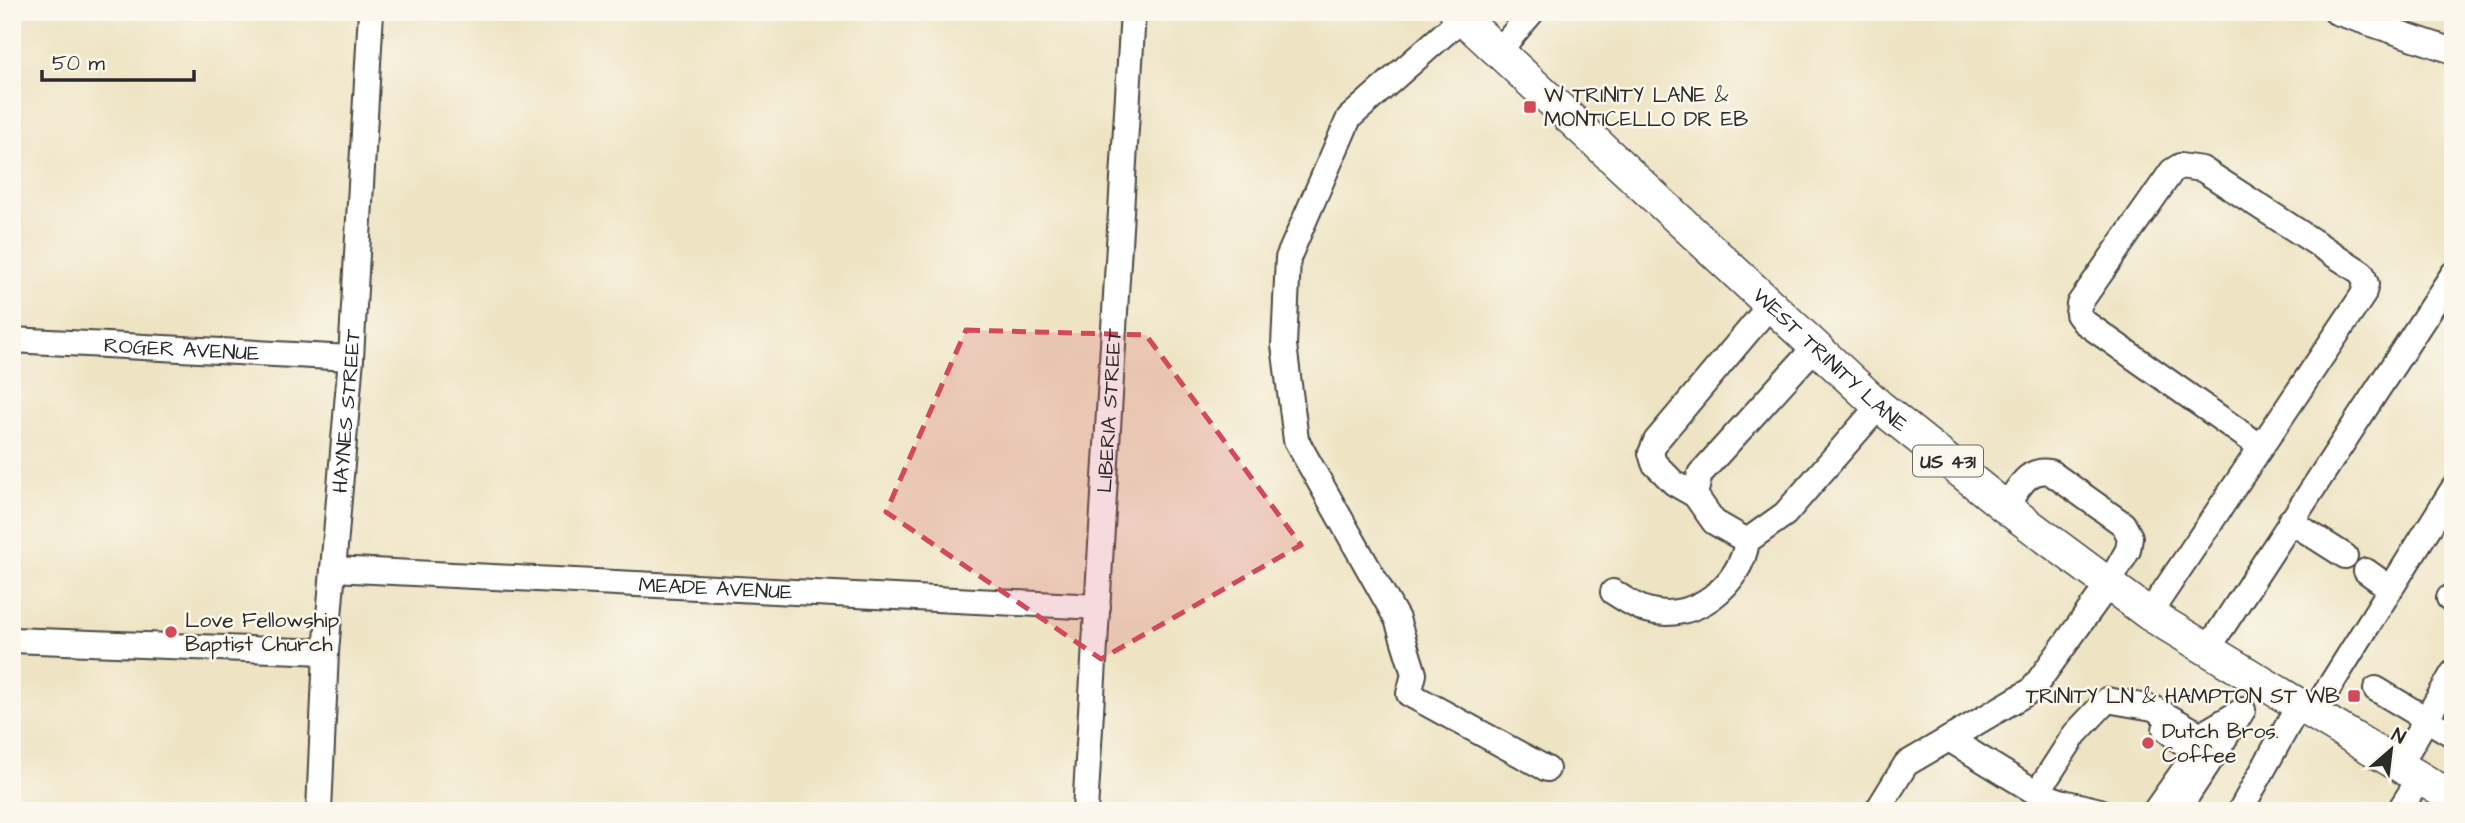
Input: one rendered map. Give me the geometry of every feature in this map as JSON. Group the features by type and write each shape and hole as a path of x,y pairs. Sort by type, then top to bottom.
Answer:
{"main road":[{"name":"WEST TRINITY LANE","path":"1459,15 1880,406 2005,507 2149,614 2453,799"}],"street":[{"name":"HAYNES STREET","path":"319,811 326,652 351,358 371,12"},
{"name":"LIBERIA STREET","path":"1085,811 1133,12"},
{"path":"1499,51 1532,12"},
{"path":"2336,12 2453,51"},
{"path":"1459,15 1349,118 1288,258 1284,345 1296,440 1397,619 1414,674 1409,694 1547,769"},
{"path":"2149,614 2363,295 2366,284 2361,273 2202,169 2180,166 2172,172 2078,304 2078,314 2084,322 2261,447"},
{"path":"2208,649 2453,274"},
{"path":"1747,541 1714,522 1695,495 1674,483 1654,463 1651,453 1656,441 1771,304"},
{"name":"ROGER AVENUE","path":"12,340 351,358"},
{"path":"1695,495 1700,474 1816,346"},
{"path":"1613,592 1648,611 1686,611 1717,595 1736,575 1744,560 1747,541 1786,514 1880,406"},
{"path":"1877,811 1906,764 2032,690 2108,585 2128,550 2130,537 2123,524 2050,472 2038,470 2030,474 2005,507"},
{"path":"2240,811 2453,489"},
{"path":"2290,521 2345,556"},
{"name":"MEADE AVENUE","path":"333,569 1098,607"},
{"path":"2366,571 2390,588"},
{"path":"12,640 326,652"},
{"path":"2399,811 2426,720 2453,673"},
{"path":"2177,811 2260,681"},
{"path":"2376,689 2453,735"},
{"path":"2037,793 2076,734 2107,701 2153,708 2201,735 2243,710"},
{"path":"2138,707 2147,718 2191,749 2191,760 2155,811"},
{"path":"1949,739 2037,793 2068,807 2100,811"}],"highlighted area":[{"path":"966,330 1146,335 1301,545 1101,659 886,512"}],"place":[{"name":"W TRINITY LANE & MONTICELLO DR EB","path":"1530,107"},
{"name":"Love Fellowship Baptist Church","path":"171,632"},
{"name":"TRINITY LN & HAMPTON ST WB","path":"2354,696"},
{"name":"Dutch Bros. Coffee","path":"2148,743"}]}
